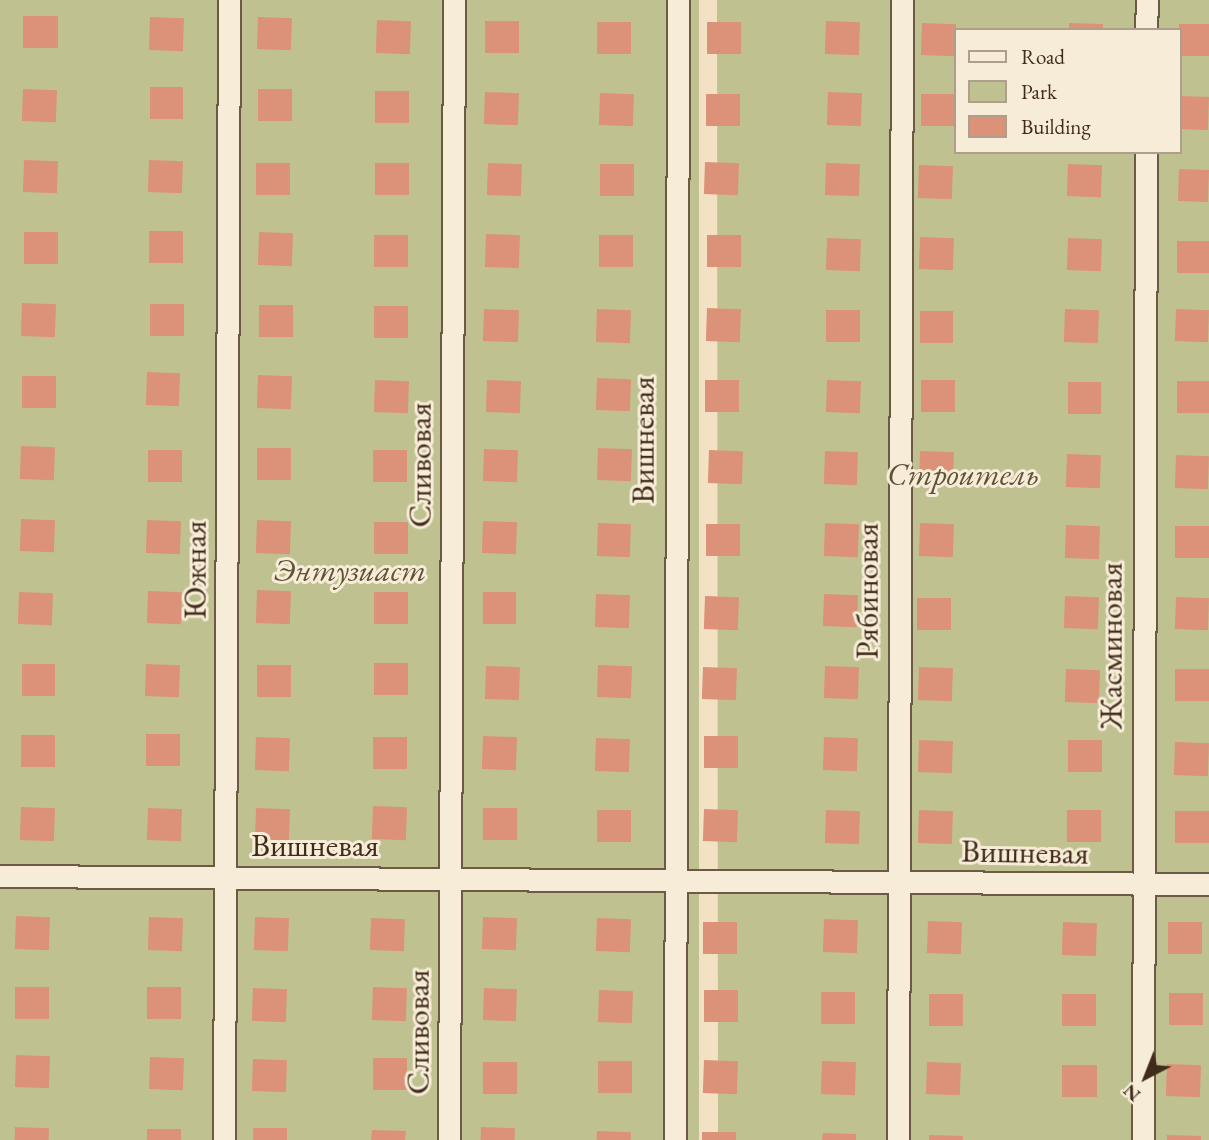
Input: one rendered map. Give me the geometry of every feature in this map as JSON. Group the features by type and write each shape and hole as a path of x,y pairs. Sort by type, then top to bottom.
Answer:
{"street":[{"name":"Южная","path":"224,1140 229,0"},
{"name":"Сливовая","path":"449,1140 454,0"},
{"name":"Вишневая","path":"675,1140 672,880 678,0"},
{"name":"Рябиновая","path":"898,1140 896,882 902,0"},
{"path":"1146,28 1147,0"},
{"name":"Жасминовая","path":"1143,1140 1141,884 1146,154"},
{"name":"Вишневая","path":"0,876 1209,884"}],"green space":[{"name":"Энтузиаст","path":"0,0 699,0 699,1140 0,1140"},
{"name":"Строитель","path":"717,0 1209,0 1209,1140 718,1140"}],"building":[{"path":"23,16 58,16 58,48 23,48"},
{"path":"150,17 184,18 183,51 149,50"},
{"path":"258,17 292,18 291,50 257,49"},
{"path":"377,20 411,21 410,54 376,53"},
{"path":"485,21 519,21 519,53 485,53"},
{"path":"826,21 860,22 859,55 825,54"},
{"path":"597,22 631,22 631,54 597,54"},
{"path":"707,22 741,22 741,54 707,54"},
{"path":"922,23 956,24 954,56 921,55"},
{"path":"1069,23 1103,24 1103,28 1069,28"},
{"path":"1179,24 1209,24 1209,56 1181,56"},
{"path":"150,87 183,87 183,119 150,119"},
{"path":"23,89 57,90 56,122 22,121"},
{"path":"258,89 292,89 292,121 258,121"},
{"path":"375,91 409,91 409,123 375,123"},
{"path":"485,92 519,93 518,125 484,124"},
{"path":"828,92 862,93 861,126 827,125"},
{"path":"600,93 634,94 633,126 599,125"},
{"path":"706,94 740,94 740,126 706,126"},
{"path":"921,94 954,94 954,126 921,126"},
{"path":"1181,96 1209,97 1208,130 1181,129"},
{"path":"24,160 58,161 57,193 23,192"},
{"path":"149,160 183,161 182,193 148,192"},
{"path":"705,162 739,163 738,195 704,194"},
{"path":"256,163 290,163 290,195 256,195"},
{"path":"375,163 409,163 409,195 375,195"},
{"path":"488,163 522,164 521,196 487,195"},
{"path":"826,163 860,164 859,196 825,195"},
{"path":"600,164 634,164 634,196 600,196"},
{"path":"1068,164 1102,165 1101,197 1067,196"},
{"path":"919,165 953,166 952,199 918,198"},
{"path":"1179,169 1209,170 1208,202 1178,201"},
{"path":"149,231 183,231 183,263 149,263"},
{"path":"24,232 58,232 58,264 24,264"},
{"path":"259,232 293,233 292,266 258,265"},
{"path":"486,234 520,235 519,268 485,267"},
{"path":"374,235 408,235 408,267 374,267"},
{"path":"599,235 633,235 633,267 599,267"},
{"path":"707,235 741,235 741,267 707,267"},
{"path":"920,237 954,238 953,270 919,269"},
{"path":"827,238 861,239 860,271 826,270"},
{"path":"1068,238 1102,239 1101,271 1067,270"},
{"path":"1177,241 1209,241 1209,273 1177,273"},
{"path":"22,303 56,304 55,337 21,336"},
{"path":"150,304 184,304 184,336 150,336"},
{"path":"259,305 293,305 293,337 259,337"},
{"path":"374,306 408,306 408,338 374,338"},
{"path":"707,308 741,309 740,342 706,341"},
{"path":"484,309 519,310 518,342 483,341"},
{"path":"597,309 631,310 630,343 596,342"},
{"path":"1065,309 1099,310 1098,343 1064,342"},
{"path":"1176,309 1209,310 1208,342 1175,341"},
{"path":"826,310 860,310 860,342 826,342"},
{"path":"920,311 953,311 953,343 920,343"},
{"path":"147,372 180,373 179,406 146,405"},
{"path":"258,375 292,376 291,409 257,408"},
{"path":"22,376 56,376 56,408 22,408"},
{"path":"597,378 631,379 630,411 596,410"},
{"path":"375,380 409,381 408,413 374,412"},
{"path":"487,380 521,381 520,413 486,412"},
{"path":"705,380 739,380 739,412 705,412"},
{"path":"827,380 861,381 860,413 826,412"},
{"path":"921,380 955,380 955,412 921,412"},
{"path":"1177,381 1209,381 1209,413 1177,413"},
{"path":"1068,382 1101,382 1101,414 1068,414"},
{"path":"21,446 55,447 54,480 20,479"},
{"path":"257,448 291,448 291,480 257,480"},
{"path":"598,448 632,449 631,481 597,480"},
{"path":"484,449 518,450 517,482 483,481"},
{"path":"148,450 182,450 182,482 148,482"},
{"path":"373,450 407,450 407,482 373,482"},
{"path":"709,450 743,451 742,484 708,483"},
{"path":"825,451 858,452 857,485 824,484"},
{"path":"920,451 954,452 953,484 919,483"},
{"path":"1067,454 1101,455 1100,488 1066,487"},
{"path":"1176,455 1209,456 1208,489 1175,488"},
{"path":"21,519 55,520 54,552 20,551"},
{"path":"147,520 181,521 180,554 146,553"},
{"path":"257,520 291,521 290,554 256,553"},
{"path":"483,521 517,522 516,554 482,553"},
{"path":"374,522 408,522 408,554 374,554"},
{"path":"598,523 631,524 630,557 597,556"},
{"path":"825,523 859,524 858,557 824,556"},
{"path":"920,523 954,524 953,557 919,556"},
{"path":"706,524 740,524 740,556 706,556"},
{"path":"1066,525 1100,526 1099,559 1065,558"},
{"path":"1175,526 1209,526 1209,558 1175,558"},
{"path":"257,590 291,591 290,624 256,623"},
{"path":"148,591 182,592 181,624 147,623"},
{"path":"19,592 53,593 52,625 18,624"},
{"path":"374,592 408,592 408,624 374,624"},
{"path":"483,592 516,592 516,624 483,624"},
{"path":"596,594 630,595 629,628 595,627"},
{"path":"824,594 858,595 857,627 823,626"},
{"path":"705,596 739,597 738,630 704,629"},
{"path":"1065,596 1099,597 1098,629 1064,628"},
{"path":"1176,597 1209,598 1208,630 1175,629"},
{"path":"917,598 951,598 951,630 917,630"},
{"path":"374,663 408,663 408,695 374,695"},
{"path":"22,664 55,664 55,696 22,696"},
{"path":"146,664 180,665 179,697 145,696"},
{"path":"257,665 291,665 291,697 257,697"},
{"path":"598,665 632,666 631,698 597,697"},
{"path":"486,666 520,667 519,700 485,699"},
{"path":"825,666 859,667 858,699 824,698"},
{"path":"703,667 737,668 736,700 702,699"},
{"path":"919,667 953,668 952,701 918,700"},
{"path":"1066,669 1100,670 1099,703 1065,702"},
{"path":"1175,669 1209,669 1209,701 1175,701"},
{"path":"146,734 180,734 180,766 146,766"},
{"path":"21,735 55,735 55,767 21,767"},
{"path":"483,736 517,737 516,770 482,769"},
{"path":"704,736 738,736 738,768 704,768"},
{"path":"256,737 290,738 289,771 255,770"},
{"path":"373,737 407,737 407,769 373,769"},
{"path":"824,737 858,738 857,771 823,770"},
{"path":"596,738 630,739 629,772 595,771"},
{"path":"919,740 953,741 952,773 918,772"},
{"path":"1068,740 1102,740 1102,772 1068,772"},
{"path":"1175,742 1209,743 1208,776 1174,775"},
{"path":"373,806 407,807 406,840 372,839"},
{"path":"21,807 55,808 54,841 20,840"},
{"path":"148,808 182,809 181,841 147,840"},
{"path":"256,808 290,809 289,841 255,840"},
{"path":"483,808 517,808 517,840 483,840"},
{"path":"704,809 738,810 737,842 703,841"},
{"path":"597,810 631,810 631,842 597,842"},
{"path":"826,810 860,811 859,844 825,843"},
{"path":"919,810 953,811 952,844 918,843"},
{"path":"1067,810 1101,810 1101,842 1067,842"},
{"path":"1175,811 1209,811 1209,843 1175,843"},
{"path":"16,916 50,917 49,950 15,949"},
{"path":"149,917 183,918 182,951 148,950"},
{"path":"255,917 289,918 288,951 254,950"},
{"path":"483,917 517,918 516,950 482,949"},
{"path":"371,918 405,919 404,951 370,950"},
{"path":"597,918 631,919 630,952 596,951"},
{"path":"824,919 858,920 857,953 823,952"},
{"path":"928,921 962,922 961,954 927,953"},
{"path":"703,922 737,922 737,954 703,954"},
{"path":"1063,922 1097,923 1096,956 1062,955"},
{"path":"1168,922 1202,922 1202,954 1168,954"},
{"path":"15,987 49,987 49,1019 15,1019"},
{"path":"147,987 181,987 181,1019 147,1019"},
{"path":"373,987 407,988 406,1021 372,1020"},
{"path":"253,988 287,989 286,1022 252,1021"},
{"path":"484,988 517,989 516,1021 483,1020"},
{"path":"599,990 633,991 632,1023 598,1022"},
{"path":"704,990 738,990 738,1022 704,1022"},
{"path":"821,992 855,992 855,1024 821,1024"},
{"path":"1169,993 1203,993 1203,1025 1169,1025"},
{"path":"929,994 963,994 963,1026 929,1026"},
{"path":"1062,994 1096,994 1096,1026 1062,1026"},
{"path":"16,1055 50,1056 49,1088 15,1087"},
{"path":"150,1057 184,1058 183,1090 149,1089"},
{"path":"373,1058 407,1058 407,1090 373,1090"},
{"path":"253,1059 287,1060 286,1092 252,1091"},
{"path":"704,1060 738,1061 737,1094 703,1093"},
{"path":"598,1061 632,1061 632,1093 598,1093"},
{"path":"822,1061 856,1062 855,1095 821,1094"},
{"path":"483,1062 517,1062 517,1094 483,1094"},
{"path":"927,1062 961,1063 960,1095 926,1094"},
{"path":"1167,1064 1201,1065 1200,1097 1166,1096"},
{"path":"1062,1065 1097,1065 1097,1097 1062,1097"},
{"path":"15,1127 49,1128 49,1140 15,1140"},
{"path":"481,1127 515,1128 515,1140 481,1140"},
{"path":"253,1128 287,1128 287,1140 253,1140"},
{"path":"147,1129 181,1129 181,1140 147,1140"},
{"path":"372,1130 406,1131 405,1140 371,1140"},
{"path":"597,1131 631,1132 631,1140 597,1140"},
{"path":"702,1132 736,1132 736,1140 702,1140"},
{"path":"823,1133 856,1134 856,1140 822,1140"},
{"path":"929,1135 963,1136 963,1140 929,1140"},
{"path":"1167,1135 1201,1136 1201,1140 1167,1140"}]}
